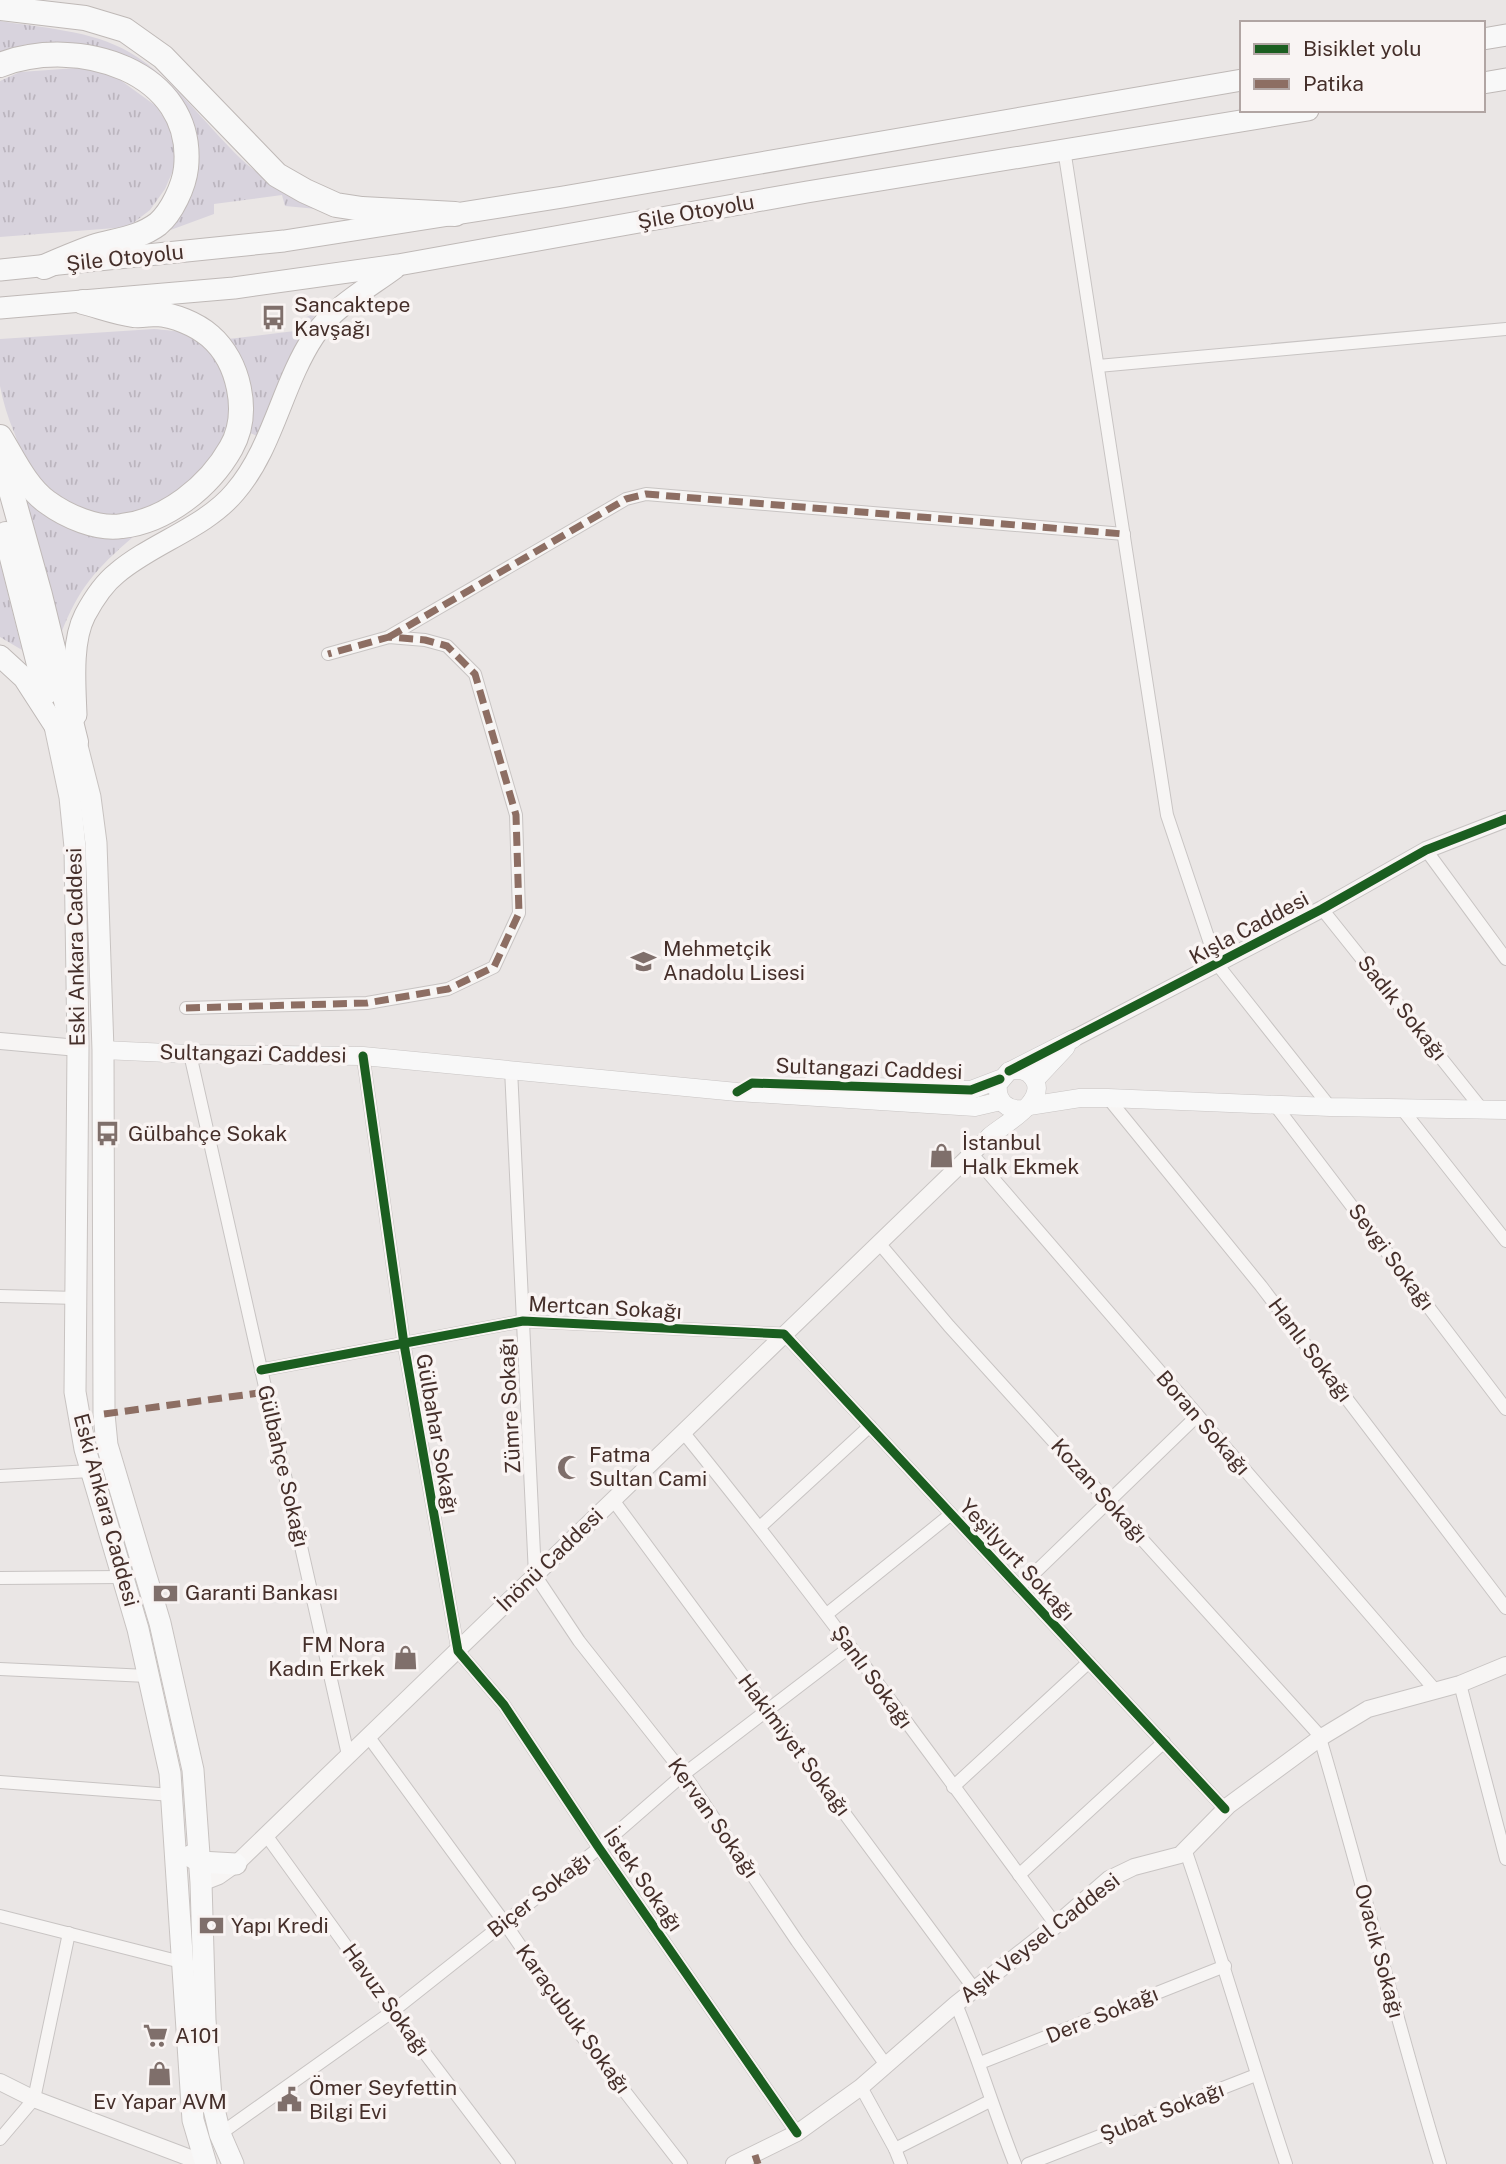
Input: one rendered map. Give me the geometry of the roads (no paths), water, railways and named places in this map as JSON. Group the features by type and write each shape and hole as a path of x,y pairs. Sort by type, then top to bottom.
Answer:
{"highway":[{"path":"0,8 85,18 125,30 163,57 276,175 305,191 336,205 362,209 455,214"},
{"path":"0,65 40,54 70,53 100,58 139,75 166,96 180,122 188,151 185,179 173,204 160,222 131,238 95,247 44,267"},
{"path":"0,437 29,483 46,501 77,519 98,525 121,527 150,519 177,506 210,478 232,446 239,420 240,390 230,360 210,336 189,322 159,314 135,315 83,302"},
{"path":"0,450 40,595 76,742"},
{"path":"0,509 55,726"}],"main road":[{"path":"1485,39 1506,35"},
{"path":"1485,83 1506,79"},
{"name":"Şile Otoyolu","path":"0,270 284,241 1240,80"},
{"name":"Şile Otoyolu","path":"0,308 271,284 398,265 1064,149 1295,112"},
{"name":"Eski Ankara Caddesi","path":"233,2164 220,2134 211,2097 206,2033 201,1873 192,1770 160,1623 107,1445 104,1401 103,1050 95,831 90,797 76,742 75,656 83,619 98,593 117,573 202,520 234,493 258,456 290,382 315,335 338,309 398,265"},
{"path":"0,656 23,678 55,726"},
{"name":"Eski Ankara Caddesi","path":"55,726 70,797 75,847 78,1048 75,1392 85,1449 138,1629 170,1773 193,2120 206,2164"},
{"name":"Kışla Caddesi","path":"1004,1075 1073,1040"},
{"name":"Kışla Caddesi","path":"1036,1083 1073,1040"},
{"name":"Sultangazi Caddesi","path":"103,1050 363,1056 737,1092 975,1107 1003,1104 1011,1109 1080,1098 1108,1098 1330,1107 1506,1110"},
{"name":"Sultangazi Caddesi","path":"737,1092 752,1083 971,1090 1004,1075 1026,1071 1036,1083 1080,1098"},
{"path":"1003,1104 997,1090 1004,1075"},
{"path":"989,1137 1036,1097 1036,1083"},
{"name":"İnönü Caddesi","path":"989,1137 1003,1104"},
{"path":"147,1676 178,1751 187,1854 201,1873 236,1864"}],"street":[{"path":"1064,149 1167,815 1217,964 1330,1107"},
{"path":"1098,366 1506,329"},
{"path":"328,654 389,637 626,499 646,494 1124,534"},
{"path":"186,1009 368,1003 448,989 494,967 519,913 516,815 475,674 447,646 425,640 389,637"},
{"name":"Kışla Caddesi","path":"1073,1040 1322,909 1426,850 1506,819"},
{"path":"1426,850 1506,959"},
{"name":"Sadık Sokağı","path":"1322,909 1481,1108"},
{"path":"0,1041 78,1048"},
{"name":"Gülbahçe Sokağı","path":"190,1054 348,1755"},
{"name":"Gülbahar Sokağı","path":"363,1056 404,1344 458,1651"},
{"name":"Zümre Sokağı","path":"510,1069 535,1575"},
{"name":"Hanlı Sokağı","path":"1108,1098 1261,1286 1506,1608"},
{"name":"Sevgi Sokağı","path":"1275,1105 1506,1409"},
{"path":"1402,1109 1506,1241"},
{"name":"İnönü Caddesi","path":"236,1864 989,1137"},
{"name":"Boran Sokağı","path":"972,1153 1436,1691"},
{"name":"Kozan Sokağı","path":"879,1243 949,1326 1320,1738"},
{"path":"0,1296 77,1298"},
{"name":"Mertcan Sokağı","path":"261,1370 523,1321 784,1334"},
{"name":"Yeşilyurt Sokağı","path":"784,1334 1226,1809"},
{"path":"1019,1588 1197,1416"},
{"path":"760,1527 870,1426"},
{"name":"Şanlı Sokağı","path":"683,1432 827,1614 1056,1925"},
{"path":"0,1476 91,1471"},
{"name":"Hakimiyet Sokağı","path":"612,1500 975,1990"},
{"path":"827,1614 950,1515"},
{"name":"Kervan Sokağı","path":"535,1575 579,1642 684,1774 886,2066"},
{"path":"0,1578 122,1577"},
{"name":"Biçer Sokağı","path":"220,2134 393,2011 599,1848 684,1774 850,1647"},
{"name":"İstek Sokağı","path":"458,1651 505,1705 599,1848 797,2133"},
{"path":"953,1787 1089,1662"},
{"name":"Aşık Veysel Caddesi","path":"734,2164 797,2133 861,2087 956,2004 1109,1879 1134,1867 1180,1855 1226,1809 1320,1738 1368,1709 1460,1684 1506,1665"},
{"path":"0,1669 147,1676"},
{"path":"1460,1684 1506,1859"},
{"name":"Karaçubuk Sokağı","path":"368,1736 504,1922 581,2035 681,2164"},
{"name":"Ovacık Sokağı","path":"1320,1738 1401,2038 1440,2164"},
{"path":"1019,1875 1164,1742"},
{"path":"0,1782 172,1795"},
{"name":"Havuz Sokağı","path":"266,1835 393,2011 509,2164"},
{"path":"1185,1849 1225,1966 1256,2075 1286,2164"},
{"path":"0,1916 181,1962"},
{"path":"0,2139 34,2099 69,1933"},
{"name":"Dere Sokağı","path":"980,2063 1225,1966"},
{"path":"956,2004 980,2063 990,2101 1015,2164"},
{"name":"Şubat Sokağı","path":"1028,2164 1256,2075"},
{"path":"0,2082 34,2099 206,2164"},
{"path":"861,2087 901,2164"},
{"path":"895,2149 990,2101"}],"place":[{"name":"Sancaktepe Kavşağı","path":"274,317"},
{"name":"Mehmetçik Anadolu Lisesi","path":"643,961"},
{"name":"Gülbahçe Sokak","path":"108,1134"},
{"name":"İstanbul Halk Ekmek","path":"942,1155"},
{"name":"Fatma Sultan Cami","path":"569,1467"},
{"name":"Garanti Bankası","path":"165,1593"},
{"name":"FM Nora Kadın Erkek","path":"405,1657"},
{"name":"Yapı Kredi","path":"211,1926"},
{"name":"A101","path":"155,2036"},
{"name":"Ev Yapar AVM","path":"160,2073"},
{"name":"Ömer Seyfettin Bilgi Evi","path":"289,2100"}]}
